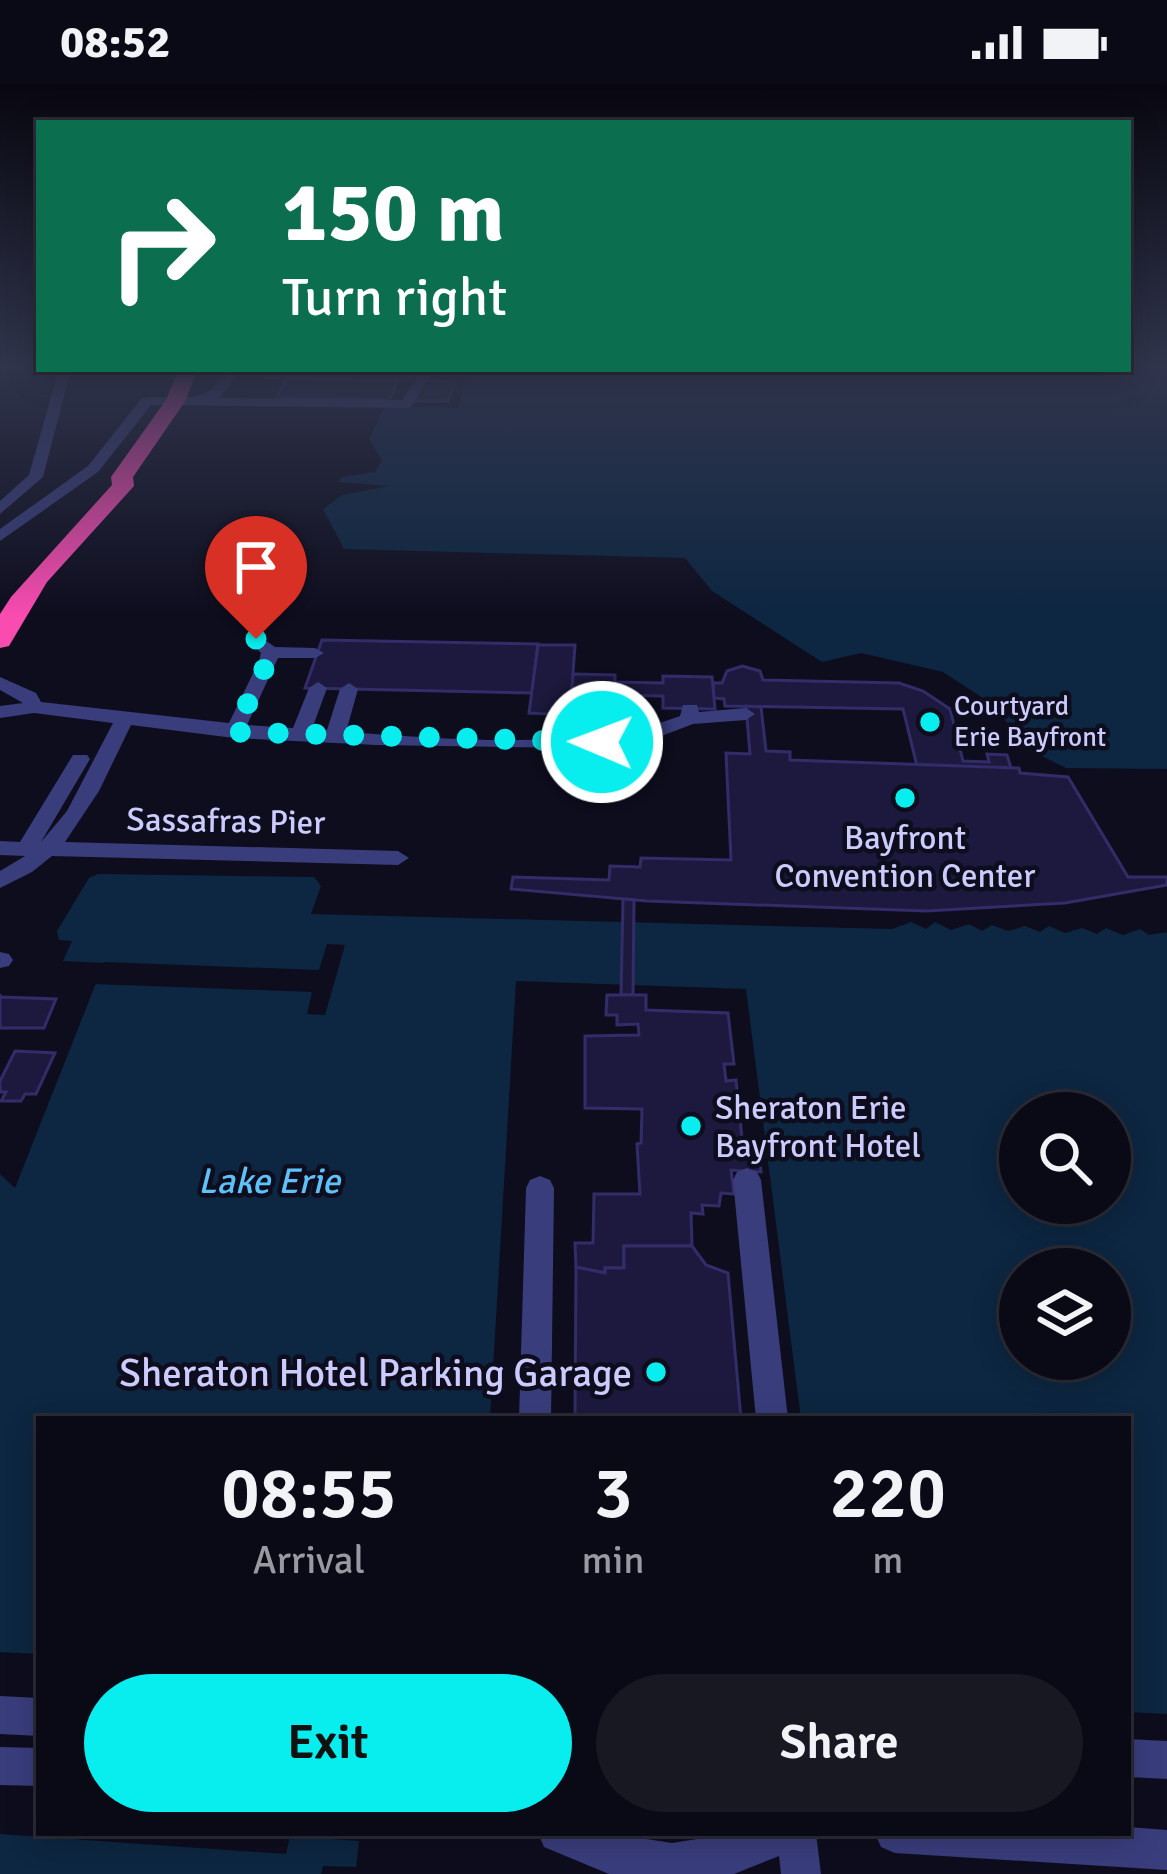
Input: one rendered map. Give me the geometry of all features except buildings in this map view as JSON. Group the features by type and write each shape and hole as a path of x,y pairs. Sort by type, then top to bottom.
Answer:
{"highway":[{"path":"0,600 35,556 80,518 108,484 122,477 142,449"},
{"path":"0,640 36,579 123,486 122,477"}],"street":[{"path":"0,509 33,481 42,449"},
{"path":"0,536 100,463 110,449"},
{"path":"0,480 33,481"},
{"path":"234,732 263,646 315,653"},
{"path":"0,683 29,697 34,707"},
{"path":"300,735 318,688"},
{"path":"334,736 349,689"},
{"path":"0,712 34,707 234,732 602,742 673,730 690,714 747,720"},
{"path":"0,881 52,849 124,720"},
{"path":"0,848 26,849 80,759"},
{"name":"Sassafras Pier","path":"52,849 398,858"},
{"path":"747,1180 772,1416"},
{"path":"535,1416 539,1188"},
{"path":"0,1715 36,1717"},
{"path":"1131,1758 1167,1760"},
{"path":"0,1766 36,1768"},
{"path":"565,1836 593,1849 670,1867 724,1861 778,1836"},
{"path":"796,1836 801,1874"},
{"path":"943,1836 1167,1850"}],"water":[{"path":"375,449 1167,449 1167,769 1066,768 1020,745 998,708 943,672 861,653 822,662 712,591 685,558 344,549 323,509 342,495 389,486 338,482 341,477 375,472 382,461"},
{"name":"Lake Erie","path":"98,874 314,877 321,886 311,914 892,929 911,922 926,929 935,922 951,930 969,924 982,931 992,925 1008,931 1025,926 1040,932 1049,926 1065,933 1082,928 1097,934 1106,928 1123,935 1140,929 1149,935 1167,932 1167,1714 1131,1712 1131,1416 801,1416 746,989 516,981 490,1416 36,1416 36,1654 0,1652 0,1174 15,1188 104,963 63,961 72,941 59,940 57,931 89,878"},
{"path":"0,1834 286,1854 290,1836 359,1841 356,1867 323,1866 321,1874 0,1874"}],"pier":[{"path":"327,944 345,945 325,1015 307,1014 312,992 94,984 104,962 319,970"}],"place":[{"name":"Courtyard Erie Bayfront","path":"930,722"},
{"name":"Bayfront Convention Center","path":"905,798"},
{"name":"Sheraton Erie Bayfront Hotel","path":"691,1126"},
{"name":"Sheraton Hotel Parking Garage","path":"656,1372"}],"route":[{"path":"256,639 270,652 268,661 234,732 602,742"}]}
